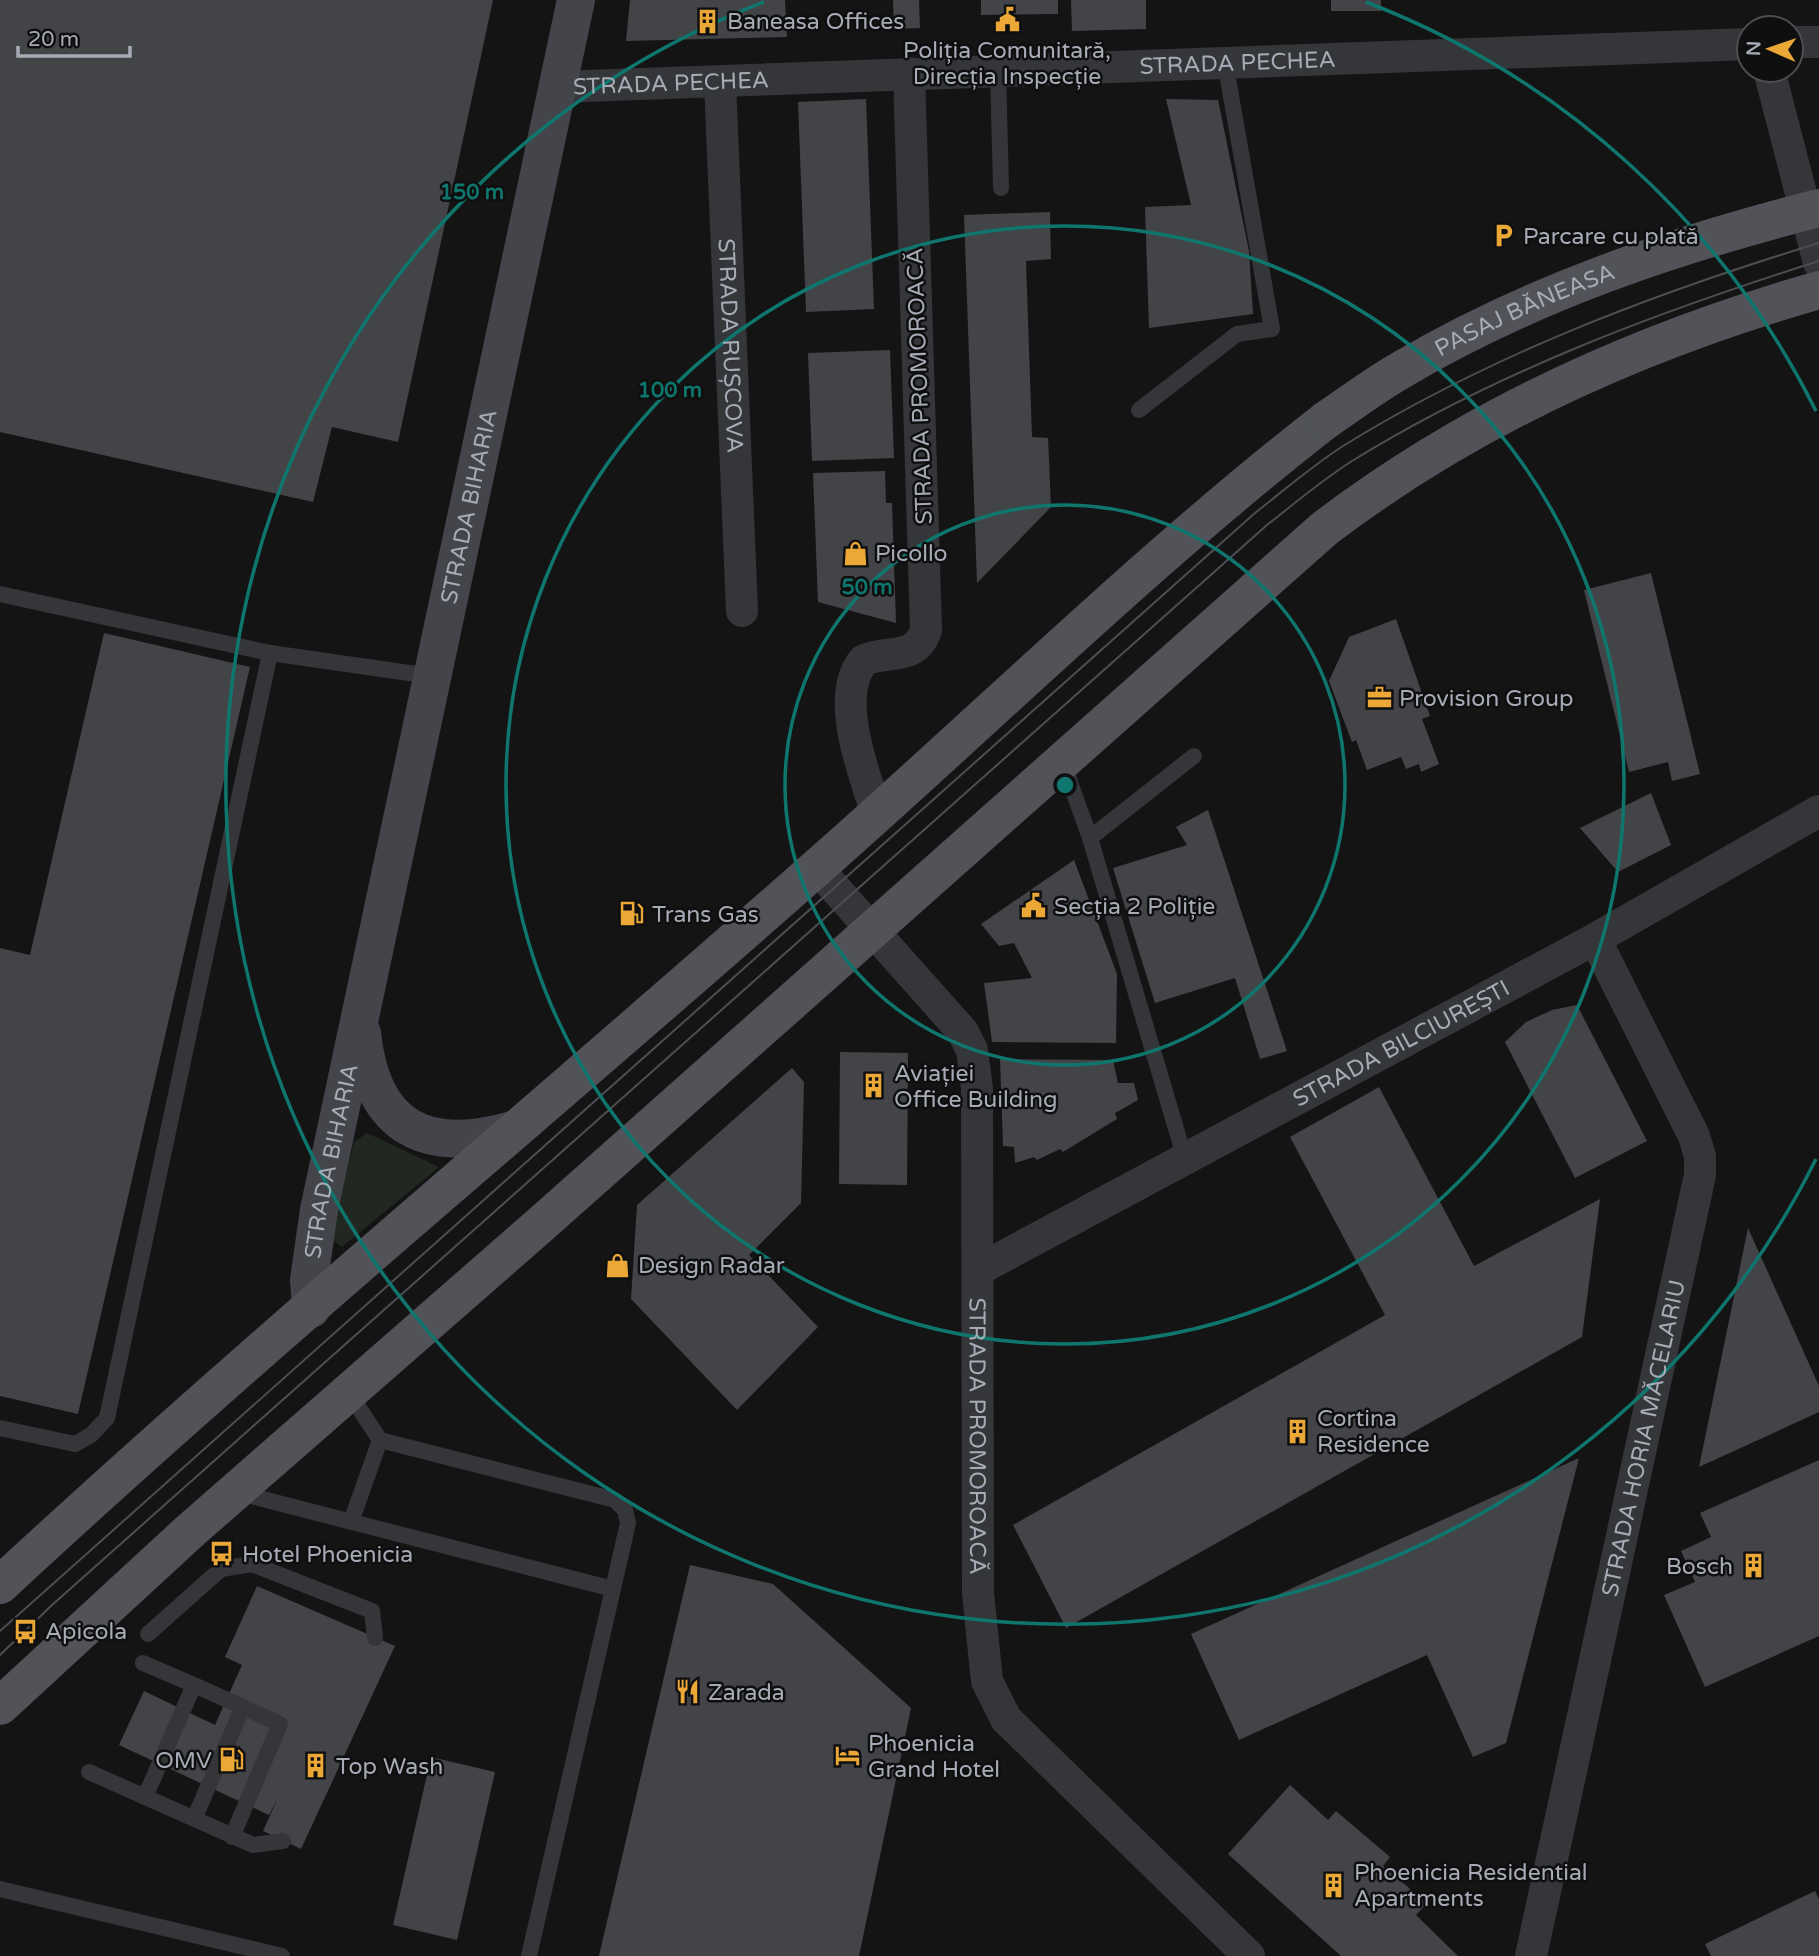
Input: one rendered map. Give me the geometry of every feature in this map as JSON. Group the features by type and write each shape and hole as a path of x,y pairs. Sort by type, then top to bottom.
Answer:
{"main road":[{"name":"PASAJ BĂNEASA","path":"0,1585 177,1422 311,1309 817,868 1231,496 1326,420 1400,370 1524,306 1642,260 1819,208"},
{"path":"0,1706 233,1492 872,932 1324,529 1370,494 1487,422 1616,360 1730,316 1819,290"}],"street":[{"name":"STRADA BIHARIA","path":"311,1309 309,1280 312,1248 430,676 576,0"},
{"name":"STRADA PECHEA","path":"557,87 1735,44"},
{"name":"STRADA PROMOROACĂ","path":"877,814 854,734 852,680 864,660 914,650 922,643 926,631 909,74"},
{"name":"STRADA RUȘCOVA","path":"720,82 742,611"},
{"path":"1773,84 1819,263"},
{"name":"STRADA BILCIUREȘTI","path":"978,1270 1595,939 1819,811"},
{"name":"STRADA PROMOROACĂ","path":"817,868 950,1016 972,1050 977,1089 978,1593 987,1681 1006,1719 1249,1956"},
{"name":"STRADA HORIA MĂCELARIU","path":"1531,1956 1700,1175 1700,1156 1694,1136 1595,939"},
{"name":"STRADA BIHARIA","path":"360,1014 370,1080 395,1116 426,1136 455,1141 473,1140 516,1129"}],"lane":[{"path":"1139,410 1237,334 1272,329 1226,62"},
{"path":"998,70 1001,188"},
{"path":"0,594 270,653 430,676"},
{"path":"0,1428 75,1444 91,1435 107,1418 270,653"},
{"path":"1090,838 1194,755"},
{"path":"1063,763 1090,838 1185,1158"},
{"path":"349,1393 380,1440 615,1500 625,1510 628,1523 529,1956"},
{"path":"351,1522 380,1440"},
{"path":"233,1492 612,1589"},
{"path":"148,1634 221,1569 252,1563 372,1611 375,1638"},
{"path":"143,1662 280,1724 232,1837"},
{"path":"145,1797 194,1685"},
{"path":"194,1819 243,1707"},
{"path":"89,1772 253,1845 283,1840"},
{"path":"0,1889 282,1956"}],"shaded area":[{"path":"367,1133 439,1167 342,1247 331,1238 354,1142"}],"building":[{"path":"0,0 493,0 398,442 332,427 313,502 0,432"},
{"name":"Baneasa Offices","path":"630,0 785,0 787,37 626,41"},
{"path":"893,0 919,0 920,28 894,29"},
{"path":"981,0 1058,0 1058,14 981,15"},
{"path":"1071,0 1146,0 1146,29 1072,31"},
{"path":"1331,0 1381,0 1381,11 1331,11"},
{"path":"866,99 874,309 806,312 798,102"},
{"path":"1166,99 1218,100 1249,251 1253,314 1149,328 1145,207 1191,205"},
{"path":"1050,212 1051,259 1026,261 1032,437 1048,438 1051,507 977,583 964,215"},
{"path":"890,350 894,458 812,461 808,353"},
{"name":"Picollo","path":"885,471 886,503 892,503 896,623 818,602 813,473"},
{"path":"1651,573 1700,774 1672,781 1668,762 1629,772 1584,590"},
{"name":"Provision Group","path":"1396,619 1430,716 1422,719 1439,764 1421,772 1419,764 1406,769 1401,757 1367,770 1356,740 1352,742 1329,681 1349,637"},
{"path":"104,633 250,667 78,1414 0,1396 0,948 30,955"},
{"path":"1651,793 1671,845 1618,872 1580,828"},
{"path":"1208,810 1287,1051 1260,1059 1235,978 1155,1003 1113,868 1187,845 1176,827"},
{"path":"1074,860 1117,974 1116,1043 992,1042 984,983 1032,978 1014,943 999,946 981,924"},
{"path":"1577,1005 1647,1141 1575,1178 1505,1042 1526,1022 1552,1010"},
{"name":"Aviației Office Building","path":"840,1052 908,1053 907,1185 839,1184"},
{"path":"1000,1059 1113,1060 1118,1083 1134,1083 1138,1100 1115,1113 1117,1119 1063,1152 1060,1149 1037,1160 1034,1157 1015,1163 1014,1147 1003,1146"},
{"path":"792,1068 804,1082 801,1203 749,1255 818,1327 737,1410 631,1299 637,1205"},
{"name":"Cortina Residence","path":"1379,1087 1474,1266 1600,1199 1582,1337 1066,1628 1013,1525 1385,1315 1290,1137"},
{"path":"1748,1228 1819,1386 1819,1412 1699,1467"},
{"path":"1579,1458 1506,1743 1473,1757 1427,1655 1239,1740 1191,1634"},
{"name":"Bosch","path":"1819,1460 1819,1636 1705,1687 1664,1595 1695,1582 1681,1551 1711,1537 1700,1513"},
{"path":"690,1565 773,1584 911,1708 859,1956 599,1956"},
{"path":"257,1586 395,1646 301,1849 263,1831 277,1800 269,1815 119,1745 144,1691 215,1725 242,1665 225,1657"},
{"path":"431,1757 495,1772 457,1940 393,1925"},
{"name":"Phoenicia Residential Apartments","path":"1290,1785 1328,1820 1336,1811 1390,1857 1383,1866 1427,1903 1416,1915 1458,1956 1341,1956 1228,1854"},
{"path":"1815,1891 1819,1899 1819,1956 1711,1956 1705,1944"}],"tram line":[{"path":"0,1631 1255,513 1309,470 1399,413 1515,355 1635,305 1819,243"},
{"path":"0,1655 52,1605 1267,525 1309,492 1352,461 1407,429 1521,372 1638,323 1819,261"}],"place":[{"name":"Poliția Comunitară, Direcția Inspecție","path":"1007,20"},
{"name":"Baneasa Offices","path":"707,21"},
{"name":"Parcare cu plată","path":"1503,236"},
{"name":"Picollo","path":"855,553"},
{"name":"Provision Group","path":"1379,698"},
{"name":"Secția 2 Poliție","path":"1034,906"},
{"name":"Trans Gas","path":"632,914"},
{"name":"Aviației Office Building","path":"874,1086"},
{"name":"Design Radar","path":"618,1265"},
{"name":"Cortina Residence","path":"1297,1431"},
{"name":"Hotel Phoenicia","path":"222,1554"},
{"name":"Bosch","path":"1753,1566"},
{"name":"Apicola","path":"25,1631"},
{"name":"Zarada","path":"688,1692"},
{"name":"Phoenicia Grand Hotel","path":"848,1756"},
{"name":"OMV","path":"232,1760"},
{"name":"Top Wash","path":"316,1766"},
{"name":"Phoenicia Residential Apartments","path":"1334,1885"}]}
